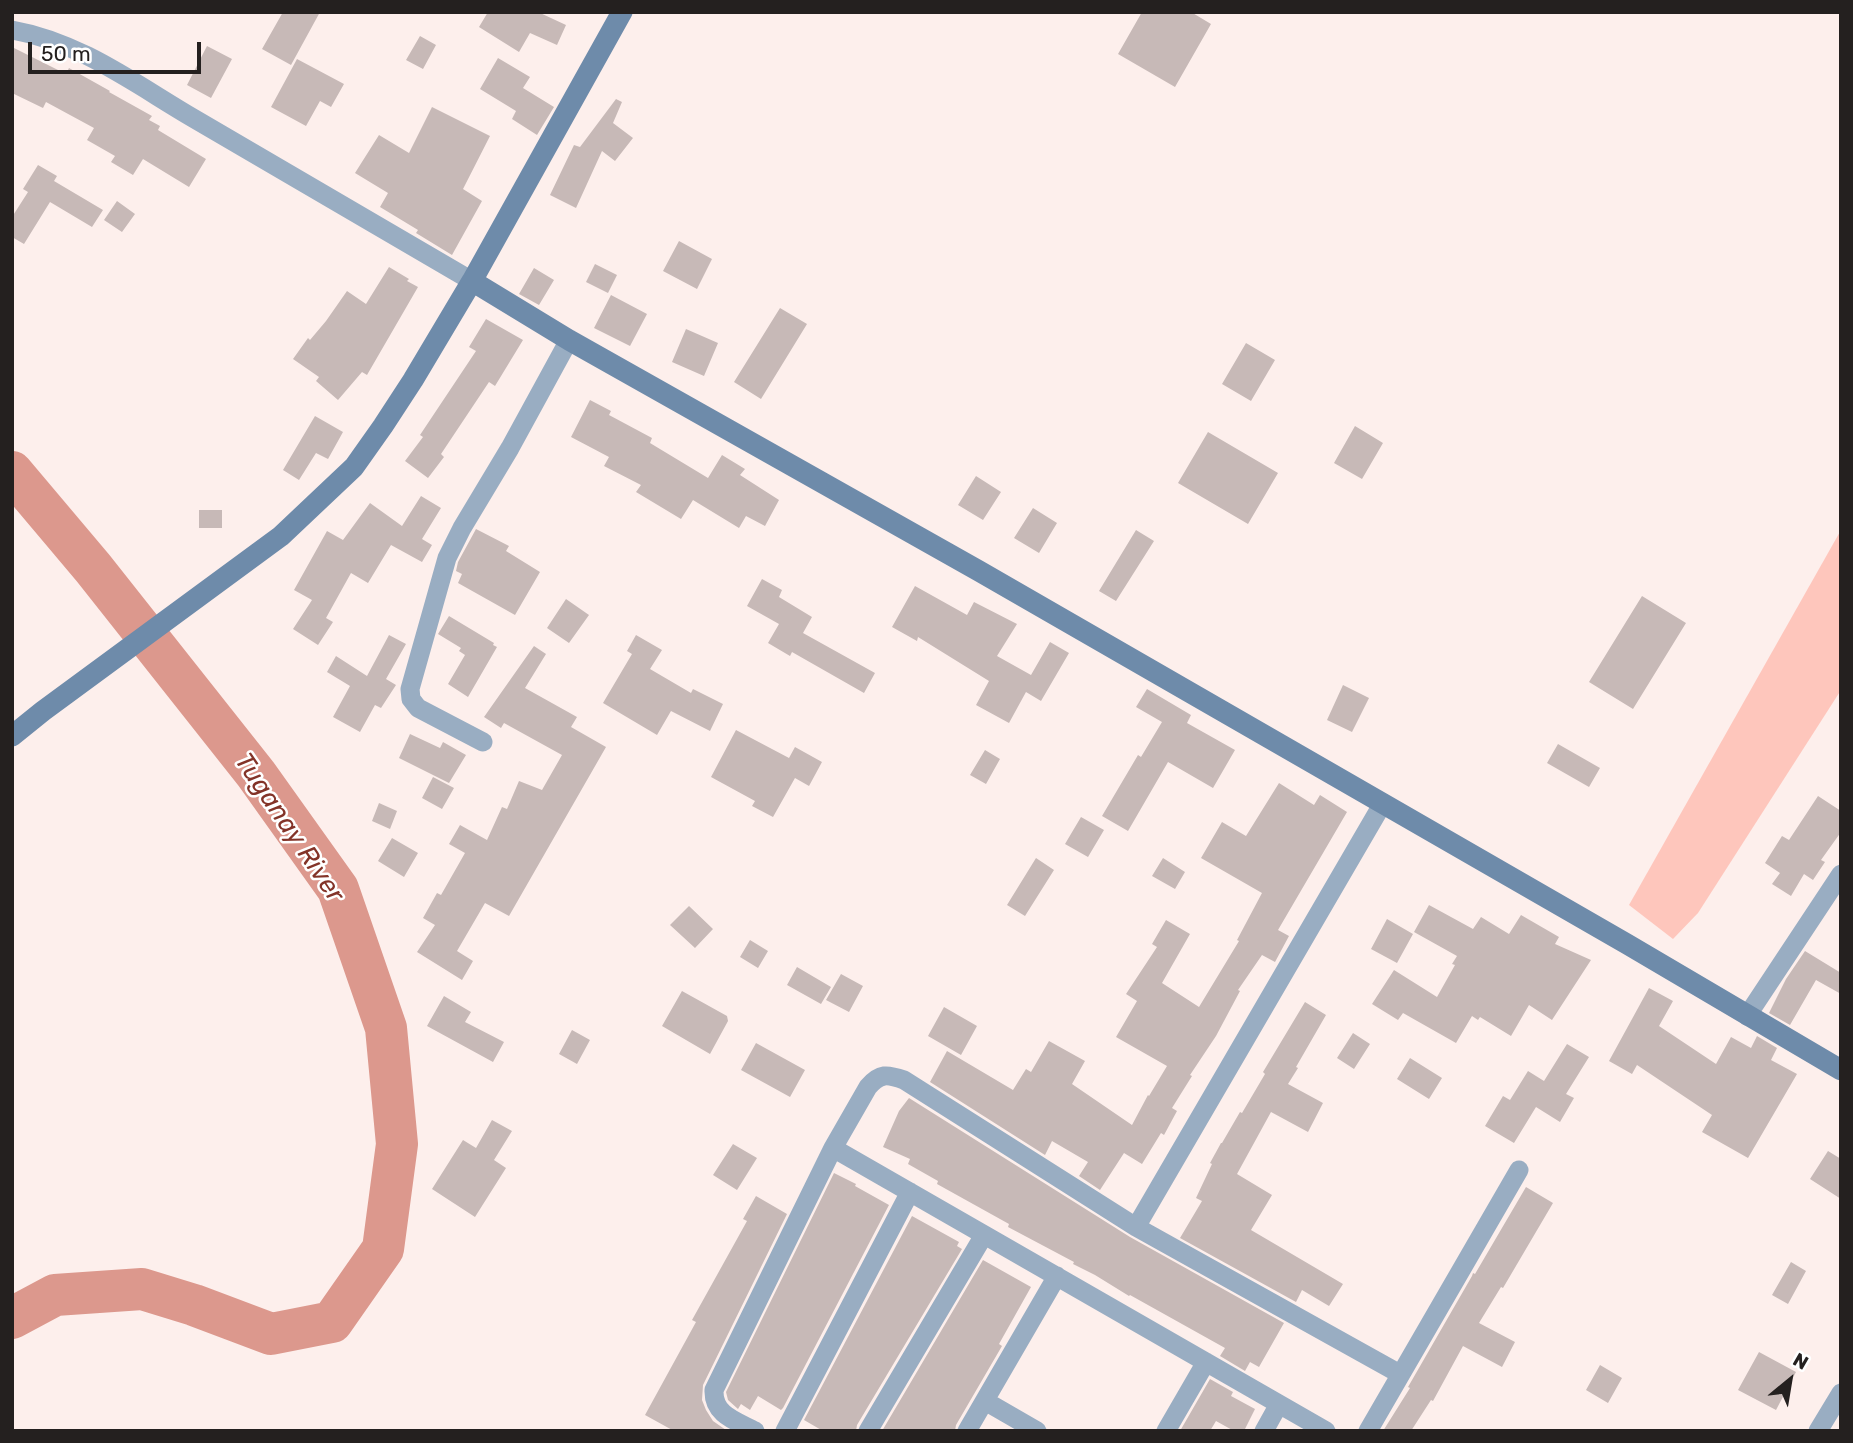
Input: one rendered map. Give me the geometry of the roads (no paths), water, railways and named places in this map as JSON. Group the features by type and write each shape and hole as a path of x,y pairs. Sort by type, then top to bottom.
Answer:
{"street":[{"path":"12,736 281,536 354,467 413,380 472,281 622,12"},
{"path":"12,30 64,44 111,68 569,340 979,571 1841,1070"},
{"path":"483,742 418,708 411,699 410,689 447,558 569,340"},
{"path":"1136,1227 1383,803"},
{"path":"1747,1016 1841,874"},
{"path":"755,1431 723,1414 715,1405 714,1390 833,1148 868,1087 883,1075 904,1080 1136,1227 1400,1374"},
{"path":"833,1148 1326,1431"},
{"path":"1368,1431 1519,1170"},
{"path":"785,1431 910,1192"},
{"path":"868,1431 984,1235"},
{"path":"967,1431 1057,1276"},
{"path":"1166,1431 1206,1362"},
{"path":"1818,1431 1841,1392"},
{"path":"985,1401 1037,1431"},
{"path":"1264,1431 1279,1404"}],"waterway":[{"name":"Tuganay River","path":"12,472 93,568 256,774 338,889 386,1028 397,1144 383,1249 332,1322 271,1334 142,1289 55,1295 12,1318"}]}
